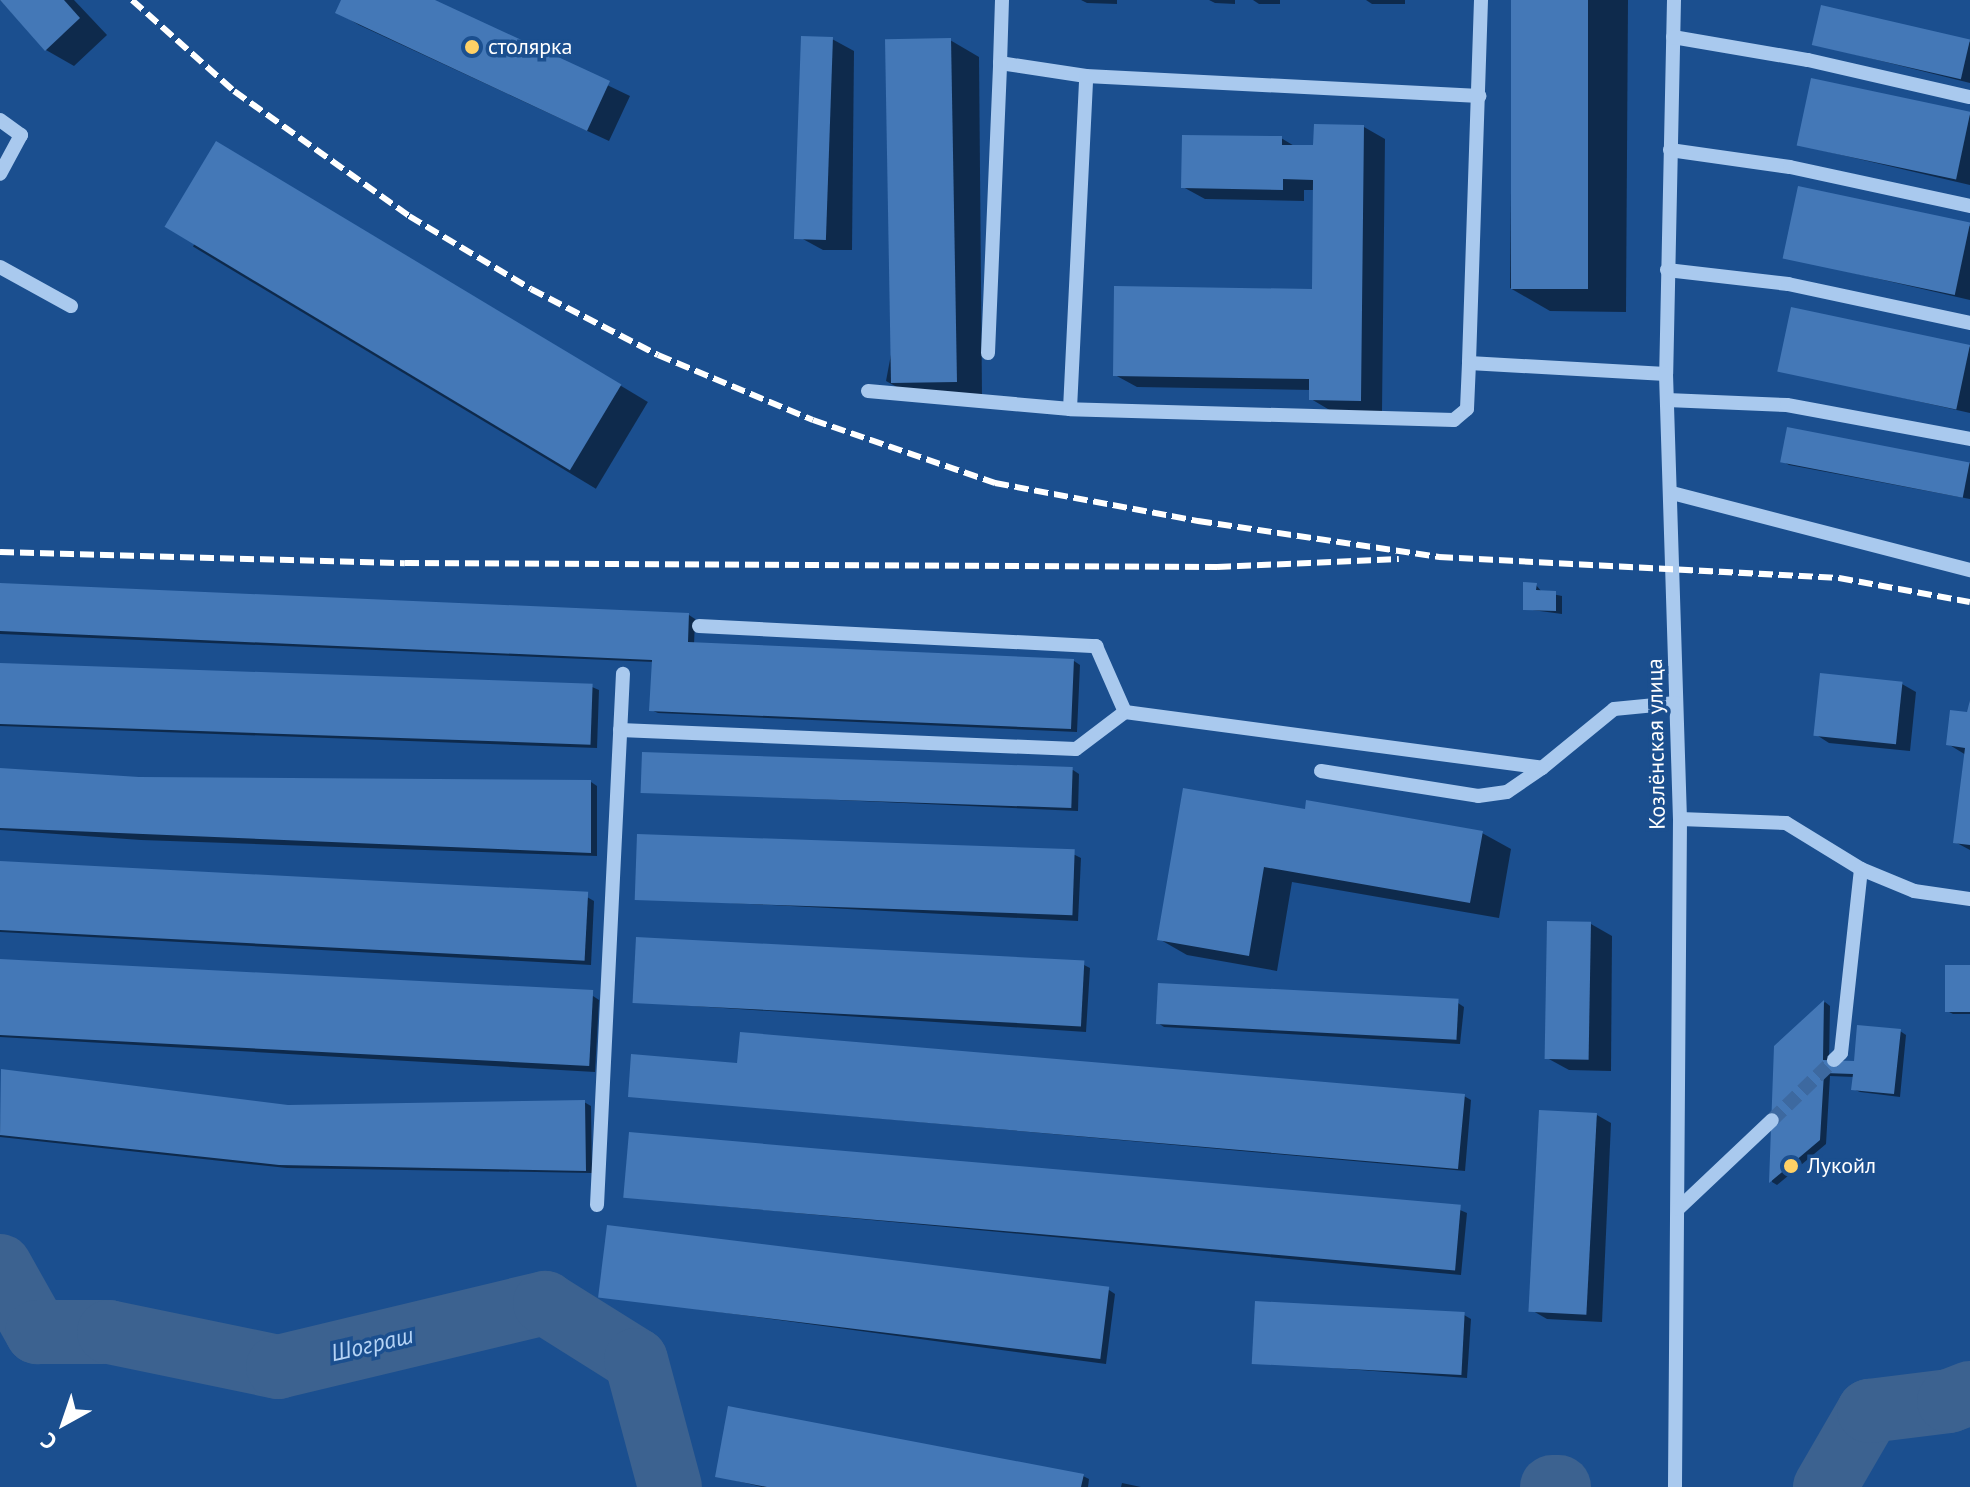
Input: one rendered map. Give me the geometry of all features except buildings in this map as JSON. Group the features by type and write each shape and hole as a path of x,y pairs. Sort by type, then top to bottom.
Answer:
{"street":[{"path":"988,353 1002,0"},
{"path":"868,391 1070,409 1454,420 1467,409 1481,0"},
{"name":"Козлёнская улица","path":"1674,0 1666,374 1680,819 1675,1487"},
{"path":"1673,37 1808,60 1970,97"},
{"path":"1000,63 1086,76 1479,96"},
{"path":"1070,409 1086,76"},
{"path":"0,120 21,135 0,174"},
{"path":"1670,150 1790,167 1970,206"},
{"path":"0,267 71,306"},
{"path":"1667,270 1788,284 1970,323"},
{"path":"1469,363 1666,374"},
{"path":"1667,400 1787,405 1970,439"},
{"path":"1672,493 1970,570"},
{"path":"699,626 1096,646 1125,712"},
{"path":"597,1205 623,674"},
{"path":"1321,771 1478,796 1507,792 1542,768 1614,709 1676,703"},
{"path":"620,730 1076,749 1125,712 1542,768"},
{"path":"1680,819 1786,823 1861,869 1914,891 1970,899"},
{"path":"1834,1060 1841,1053 1861,869"},
{"path":"1678,1209 1772,1120"}],"waterway":[{"name":"Шограш","path":"0,1266 37,1332 109,1332 278,1367 545,1303 636,1360 670,1487"},
{"name":"Шограш","path":"1825,1487 1869,1411 1949,1401 1970,1393"},
{"name":"Шограш","path":"1552,1487 1559,1487"}],"tunnel":[{"path":"1772,1120 1834,1060"}],"railway":[{"path":"132,0 234,91 409,216 531,289 658,355 813,420 995,483 1198,521 1439,557 1839,578 1970,602"},
{"path":"0,552 405,563 1217,567 1399,559"}],"place":[{"name":"столярка","path":"472,47"},
{"name":"Лукойл","path":"1791,1166"}]}
